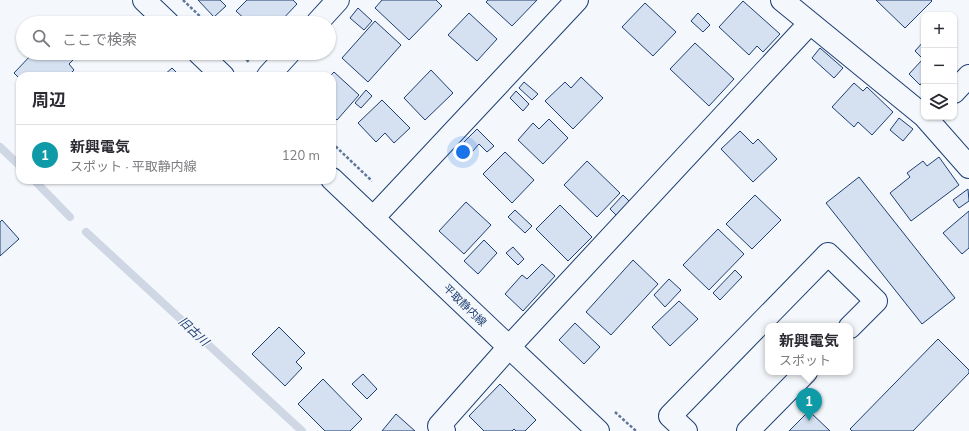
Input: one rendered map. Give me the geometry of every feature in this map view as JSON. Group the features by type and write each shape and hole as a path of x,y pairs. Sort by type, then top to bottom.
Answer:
{"street":[{"path":"144,0 161,16"},
{"path":"323,16 338,0"},
{"path":"373,218 577,0"},
{"path":"782,0 921,112"},
{"path":"444,431 439,426 509,347 810,23"},
{"path":"206,60 219,72"},
{"path":"272,72 283,60"},
{"path":"957,89 969,76"},
{"path":"930,120 969,167"},
{"name":"平取静内線","path":"336,183 598,431"},
{"path":"686,431 670,416 828,254 876,301 853,324"},
{"path":"748,431 803,375"}],"path":[{"path":"183,0 200,16"}],"building":[{"path":"198,0 220,0 226,6 215,16 213,16"},
{"path":"247,0 293,0 297,4 286,16 241,16 236,11"},
{"path":"382,0 436,0 442,6 409,40 375,8"},
{"path":"488,0 537,0 512,26 486,2"},
{"path":"876,0 931,0 932,1 905,28"},
{"path":"743,1 780,34 763,52 757,46 749,55 719,27"},
{"path":"645,3 676,32 653,56 622,27"},
{"path":"358,8 372,21 364,30 350,18"},
{"path":"469,13 497,39 477,61 448,35"},
{"path":"698,13 710,25 703,32 691,21"},
{"path":"375,21 401,45 368,82 342,58"},
{"path":"695,43 734,79 709,106 670,69"},
{"path":"921,44 921,57 915,51"},
{"path":"820,48 843,68 834,78 812,58"},
{"path":"26,60 73,60 69,64 74,70 72,72 16,72 16,75 14,73"},
{"path":"921,61 920,85 909,74"},
{"path":"172,68 176,72 168,72"},
{"path":"431,70 453,93 425,120 404,98"},
{"path":"336,74 359,95 337,120 336,119"},
{"path":"581,77 603,98 573,129 545,101 565,82 571,88"},
{"path":"524,82 538,94 532,100 519,88"},
{"path":"854,83 863,91 867,87 893,112 872,135 858,122 854,127 832,107"},
{"path":"366,90 372,96 361,108 355,103"},
{"path":"516,91 529,104 523,111 510,98"},
{"path":"382,100 410,128 394,143 385,133 376,142 358,123"},
{"path":"899,118 913,129 903,141 890,130"},
{"path":"549,119 568,138 543,164 518,140 533,123 539,129"},
{"path":"477,129 494,146 487,152 479,144 472,152 463,143"},
{"path":"740,131 753,144 758,139 777,159 753,182 721,149"},
{"path":"505,152 534,180 512,203 483,174"},
{"path":"939,157 959,185 911,221 890,193 910,177 907,173 923,161 927,166"},
{"path":"587,161 620,193 597,217 564,185"},
{"path":"859,177 955,298 922,324 826,203"},
{"path":"968,189 969,201 959,208 953,200"},
{"path":"623,195 630,202 617,216 610,209"},
{"path":"755,195 781,220 752,249 726,224"},
{"path":"466,202 491,225 464,254 439,231"},
{"path":"560,205 592,237 568,261 536,229"},
{"path":"515,210 532,226 525,233 508,217"},
{"path":"969,211 969,248 962,254 943,233"},
{"path":"2,220 19,239 0,256 0,222"},
{"path":"718,229 744,254 709,290 683,265"},
{"path":"484,240 497,253 478,274 464,261"},
{"path":"513,247 524,259 518,265 506,253"},
{"path":"633,260 658,284 611,335 586,312"},
{"path":"542,264 555,276 523,311 505,294 522,275 527,279"},
{"path":"735,270 742,277 720,300 713,293"},
{"path":"669,279 681,290 665,307 654,295"},
{"path":"679,301 698,319 670,346 652,327"},
{"path":"575,323 600,347 584,364 559,340"},
{"path":"279,327 305,353 296,362 302,368 285,386 252,354"},
{"path":"938,339 969,370 969,373 913,431 852,431 850,429"},
{"path":"363,374 377,389 367,399 352,384"},
{"path":"323,379 362,419 350,431 325,431 298,404"},
{"path":"500,384 536,420 525,431 516,431 514,429 512,431 484,431 469,416"},
{"path":"809,411 830,431 789,431"},
{"path":"396,414 415,431 382,431"}],"waterway":[{"name":"旧古川","path":"0,147 16,162"},
{"name":"旧古川","path":"38,184 70,217"},
{"name":"旧古川","path":"86,232 302,431"}],"place":[{"name":"新興電気","path":"809,421"}]}
